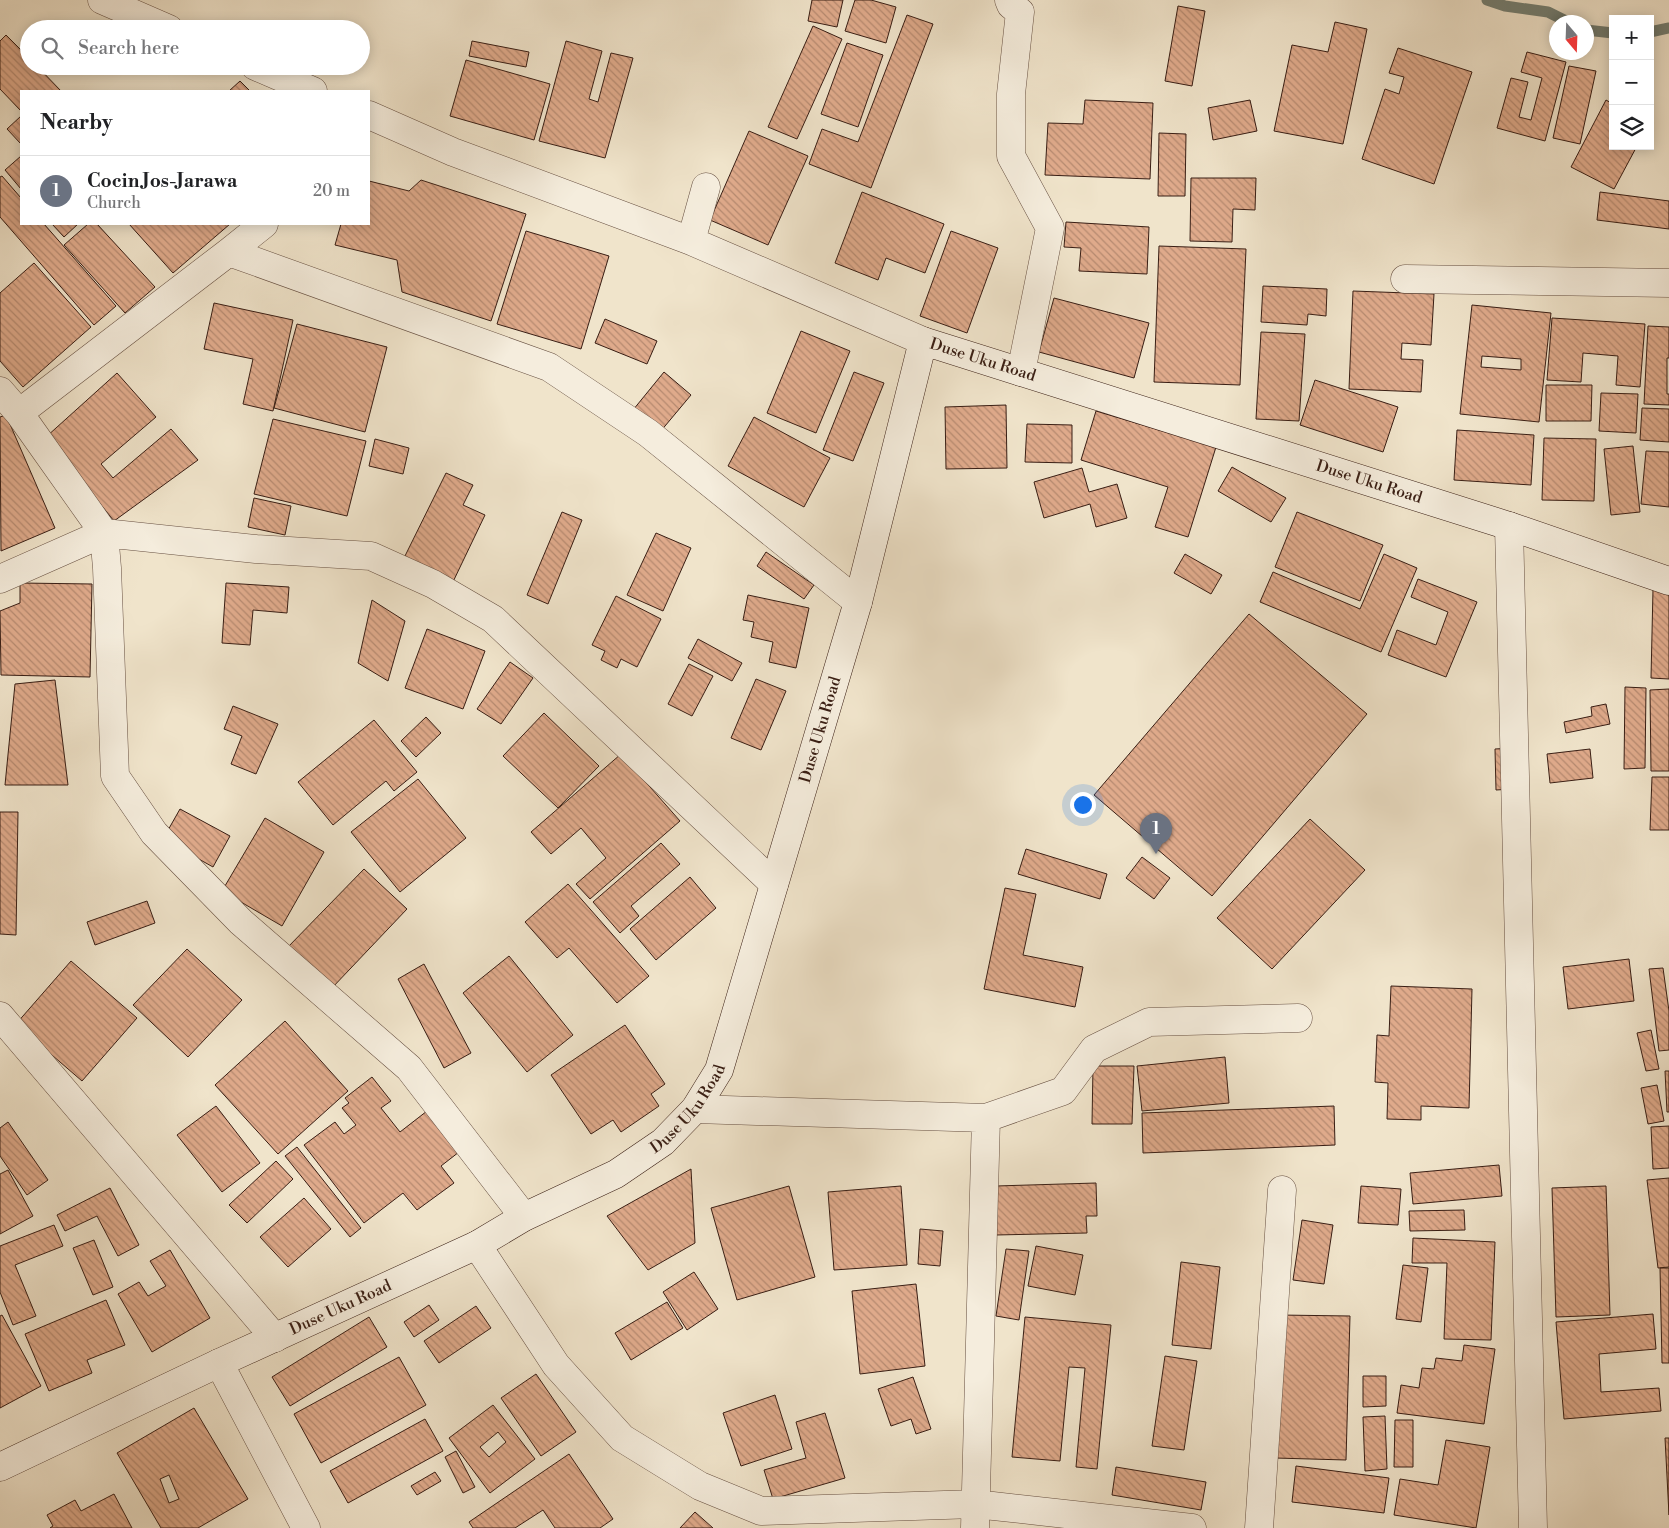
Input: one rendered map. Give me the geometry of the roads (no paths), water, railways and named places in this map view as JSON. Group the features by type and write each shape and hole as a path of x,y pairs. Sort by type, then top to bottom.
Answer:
{"street":[{"path":"102,0 148,20"},
{"path":"1010,0 1011,5 1020,12 1011,94 1011,156 1050,228 1021,372"},
{"path":"276,75 311,90"},
{"path":"374,125 453,152 690,241 923,341"},
{"path":"690,241 706,187"},
{"path":"19,413 263,225"},
{"path":"229,252 549,366 648,433 858,602"},
{"path":"1405,279 1669,283"},
{"name":"Duse Uku Road","path":"0,1467 219,1363 477,1245 524,1217 616,1174 662,1142 695,1109 719,1070 858,602 923,341 1509,526 1669,580"},
{"path":"0,392 19,413 104,533 108,568 115,776 154,833 241,922 409,1068 524,1217"},
{"path":"1509,526 1533,1528"},
{"path":"0,579 104,533 256,549 371,556 433,584 493,619 774,884"},
{"path":"0,1016 275,1338"},
{"path":"695,1109 986,1118 1063,1091 1094,1048 1148,1022 1298,1018"},
{"path":"975,1516 986,1118"},
{"path":"1259,1528 1282,1190"},
{"path":"477,1245 556,1365 622,1438 759,1520 975,1516 1192,1528"},
{"path":"219,1363 306,1528"}],"waterway":[{"path":"1487,0 1505,6 1548,12 1554,15"},
{"path":"1654,31 1669,28"},
{"path":"1594,31 1609,33"}],"place":[{"name":"Cocin Jos-Jarawa","path":"1156,854"}]}
